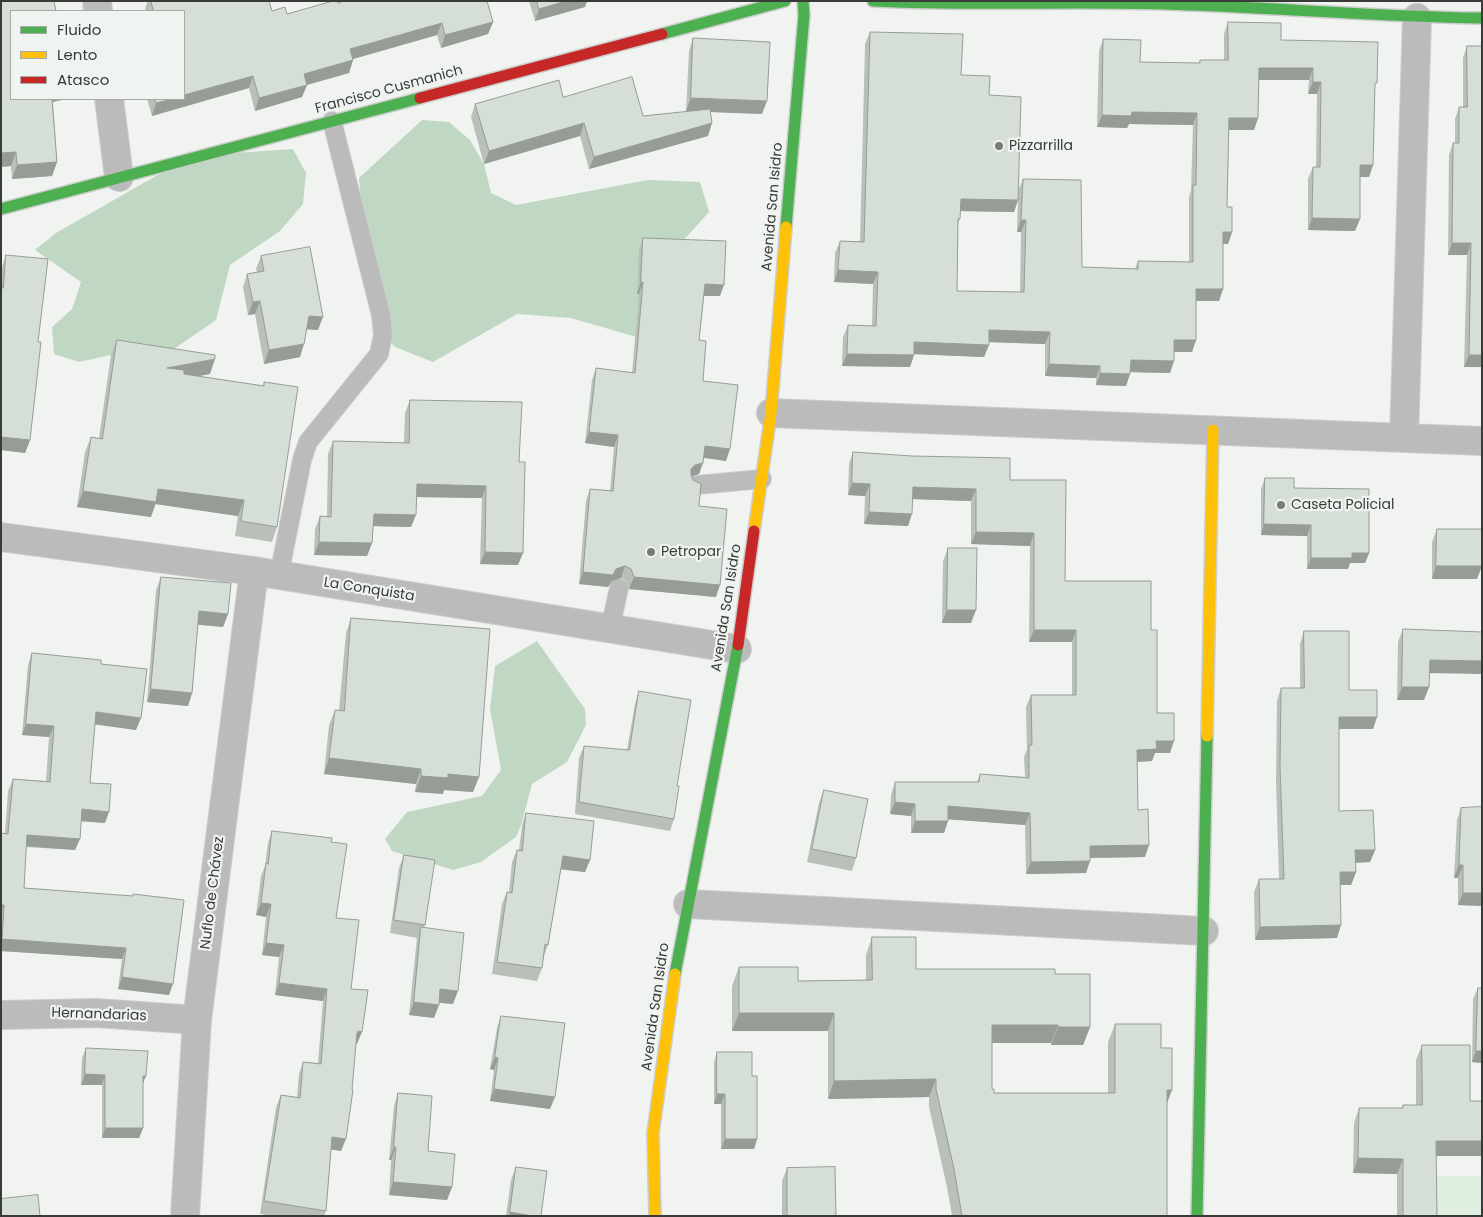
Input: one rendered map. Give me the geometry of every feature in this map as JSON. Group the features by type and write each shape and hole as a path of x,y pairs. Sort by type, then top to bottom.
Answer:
{"street":[{"name":"Francisco Cusmanich","path":"1,208 785,1"},
{"name":"Avenida San Isidro","path":"654,1216 653,1133 675,973 737,649 772,412 803,25 802,1"},
{"path":"884,2 911,4 1124,2 1417,18 1482,18"},
{"path":"1404,438 1417,18"},
{"path":"109,100 119,177"},
{"path":"772,412 1482,441"},
{"path":"1197,1216 1213,430"},
{"name":"La Conquista","path":"1,537 267,573 737,649"},
{"name":"Nuflo de Chávez","path":"185,1216 197,1020 267,573"},
{"path":"688,904 1204,931"},
{"name":"Hernandarias","path":"1,1015 96,1013 197,1020"}],"lane":[{"path":"267,573 308,442 379,354 383,335 381,314 332,121"},
{"path":"697,485 762,479"},
{"path":"610,629 619,588"}],"green space":[{"path":"422,120 449,122 470,140 484,164 491,193 516,205 648,180 700,182 709,212 652,275 647,340 571,318 517,314 433,362 395,347 383,335 368,293 359,178"},
{"path":"293,149 306,173 303,204 280,231 230,265 216,320 165,355 111,355 79,362 54,354 52,327 72,309 81,282 35,250 56,233 191,156"},
{"path":"537,641 585,709 586,725 567,762 532,784 516,837 481,862 453,870 392,851 385,839 407,812 482,796 501,770 490,709 495,666"},
{"path":"1435,1176 1482,1176 1482,1216 1435,1216"}],"building":[{"path":"1,1 54,1 56,10 10,10 10,100 52,100 57,162 17,165 16,152 1,153"},
{"path":"151,1 269,1 272,11 285,7 287,14 333,1 338,3 344,1 487,1 493,22 445,35 442,23 350,49 353,60 304,74 307,85 259,98 253,76 185,95 185,10 154,10"},
{"path":"537,1 566,1 539,9"},
{"path":"1228,22 1281,23 1281,40 1378,42 1373,165 1360,165 1360,219 1312,218 1313,167 1320,167 1321,82 1313,82 1313,68 1259,68 1258,118 1229,118 1227,207 1232,207 1232,232 1223,232 1223,289 1196,289 1196,340 1174,340 1174,361 1131,360 1130,374 1100,373 1100,366 1049,364 1050,332 989,330 989,345 914,342 914,355 847,354 848,325 876,326 878,272 838,270 840,241 864,242 870,32 963,34 961,75 990,76 989,95 1021,97 1018,200 961,199 960,219 958,219 957,291 1024,292 1026,220 1021,220 1023,179 1081,180 1082,267 1138,269 1138,261 1193,262 1193,185 1196,185 1197,113 1132,112 1131,116 1102,115 1103,39 1141,40 1140,62 1200,63 1200,60 1228,60"},
{"path":"693,38 770,42 767,101 691,98"},
{"path":"1467,46 1482,46 1482,355 1469,355 1471,243 1452,243 1453,143 1459,143 1459,107 1467,107"},
{"path":"632,77 643,116 710,109 712,123 594,157 584,123 489,151 475,104 559,80 563,97"},
{"path":"155,100 168,100 156,103"},
{"path":"643,238 726,241 724,285 705,284 699,340 706,341 703,381 738,385 730,449 705,446 703,463 695,465 691,469 693,480 701,484 699,506 727,509 720,585 634,577 631,569 625,566 616,569 613,575 583,572 590,489 613,491 618,435 589,432 596,368 635,373 643,282 641,282"},
{"path":"310,247 323,317 309,316 304,344 269,350 260,301 253,302 247,274 264,271 261,256"},
{"path":"6,255 48,259 38,342 41,342 30,440 1,437 1,287 3,288"},
{"path":"117,340 215,355 215,359 167,368 184,370 184,374 264,386 264,382 298,387 277,527 241,521 244,500 158,489 156,502 83,491 91,437 102,439"},
{"path":"410,400 522,402 519,462 525,462 523,553 485,552 486,486 417,484 416,515 374,514 372,543 319,542 320,516 331,517 333,441 409,443"},
{"path":"853,452 912,456 1010,458 1010,480 1066,480 1065,581 1151,581 1151,630 1157,630 1157,713 1174,713 1174,741 1156,741 1157,749 1137,750 1138,810 1148,809 1149,845 1090,846 1090,861 1031,862 1030,813 948,806 948,821 915,821 915,804 895,802 895,782 979,782 980,774 1029,778 1029,745 1032,745 1031,695 1076,695 1076,630 1034,630 1034,533 976,532 976,489 913,487 912,514 869,512 870,484 852,483"},
{"path":"1265,478 1294,478 1294,488 1369,489 1369,553 1352,553 1352,558 1311,558 1311,525 1264,524"},
{"path":"1437,529 1482,529 1482,566 1436,566"},
{"path":"948,548 977,548 976,610 947,610"},
{"path":"161,577 231,583 228,614 199,611 192,693 151,689"},
{"path":"351,618 490,629 479,777 448,774 448,778 421,776 421,769 329,758 335,710 344,711"},
{"path":"1403,629 1482,632 1482,661 1430,660 1429,687 1402,687"},
{"path":"1304,631 1349,631 1349,690 1377,690 1377,717 1339,717 1339,811 1373,810 1375,850 1355,850 1356,872 1340,872 1341,925 1260,927 1259,879 1284,879 1280,767 1281,688 1304,688"},
{"path":"32,653 101,660 101,664 147,669 141,718 96,712 90,783 111,784 109,812 82,809 80,839 27,835 24,888 133,896 133,894 184,900 173,984 122,977 126,948 2,939 4,905 1,905 1,833 8,834 13,779 50,782 54,726 26,724"},
{"path":"639,691 691,700 677,786 679,786 674,819 579,802 584,746 629,750"},
{"path":"824,790 868,799 856,858 812,849"},
{"path":"1482,807 1482,893 1463,893 1463,865 1459,865 1461,808"},
{"path":"526,813 594,821 590,860 563,856 548,945 545,944 542,968 497,962 507,892 512,893 517,850 522,851"},
{"path":"272,831 332,838 331,842 347,844 336,918 359,920 351,989 368,990 362,1032 358,1031 357,1033 353,1090 346,1139 332,1137 326,1211 264,1201 281,1095 300,1098 303,1062 321,1064 327,989 279,983 284,945 266,943 271,904 261,903"},
{"path":"404,855 435,860 425,925 394,920"},
{"path":"421,927 464,933 458,991 440,989 439,1005 414,1002"},
{"path":"872,937 916,937 916,969 1055,969 1055,974 1090,974 1090,1027 992,1025 992,1089 994,1089 994,1093 1115,1093 1115,1024 1161,1024 1161,1048 1172,1048 1172,1090 1167,1090 1167,1216 962,1216 954,1169 936,1089 936,1079 834,1081 834,1013 739,1013 739,967 798,967 798,981 872,980"},
{"path":"1478,988 1482,988 1482,1051 1476,1051"},
{"path":"501,1016 565,1023 555,1097 494,1089 498,1058 495,1057"},
{"path":"1422,1045 1470,1045 1470,1101 1482,1101 1482,1141 1436,1141 1437,1216 1403,1216 1403,1159 1358,1158 1359,1108 1403,1108 1403,1105 1422,1105"},
{"path":"86,1048 148,1051 146,1076 143,1076 143,1128 105,1128 105,1075 85,1074"},
{"path":"717,1052 752,1052 752,1076 757,1076 757,1139 725,1139 725,1094 717,1094"},
{"path":"398,1093 432,1096 428,1151 455,1154 452,1187 393,1182"},
{"path":"516,1167 547,1171 541,1216 510,1212"},
{"path":"835,1167 836,1216 787,1216 787,1168"},
{"path":"38,1195 40,1216 1,1216 1,1199"}],"traffic: fast":[{"path":"662,34 785,1"},
{"path":"786,227 804,15 803,1"},
{"path":"873,1 1164,4 1402,16 1482,18"},
{"path":"1,209 420,98"},
{"path":"675,974 738,645"},
{"path":"1197,1216 1207,736"}],"traffic: slow":[{"path":"754,531 771,413 786,227"},
{"path":"1207,736 1213,430"},
{"path":"655,1216 653,1133 675,974"}],"traffic: jam":[{"path":"420,98 662,34"},
{"path":"738,645 754,531"}],"place":[{"name":"Pizzarrilla","path":"999,146"},
{"name":"Caseta Policial","path":"1281,505"},
{"name":"Petropar","path":"651,552"}]}
